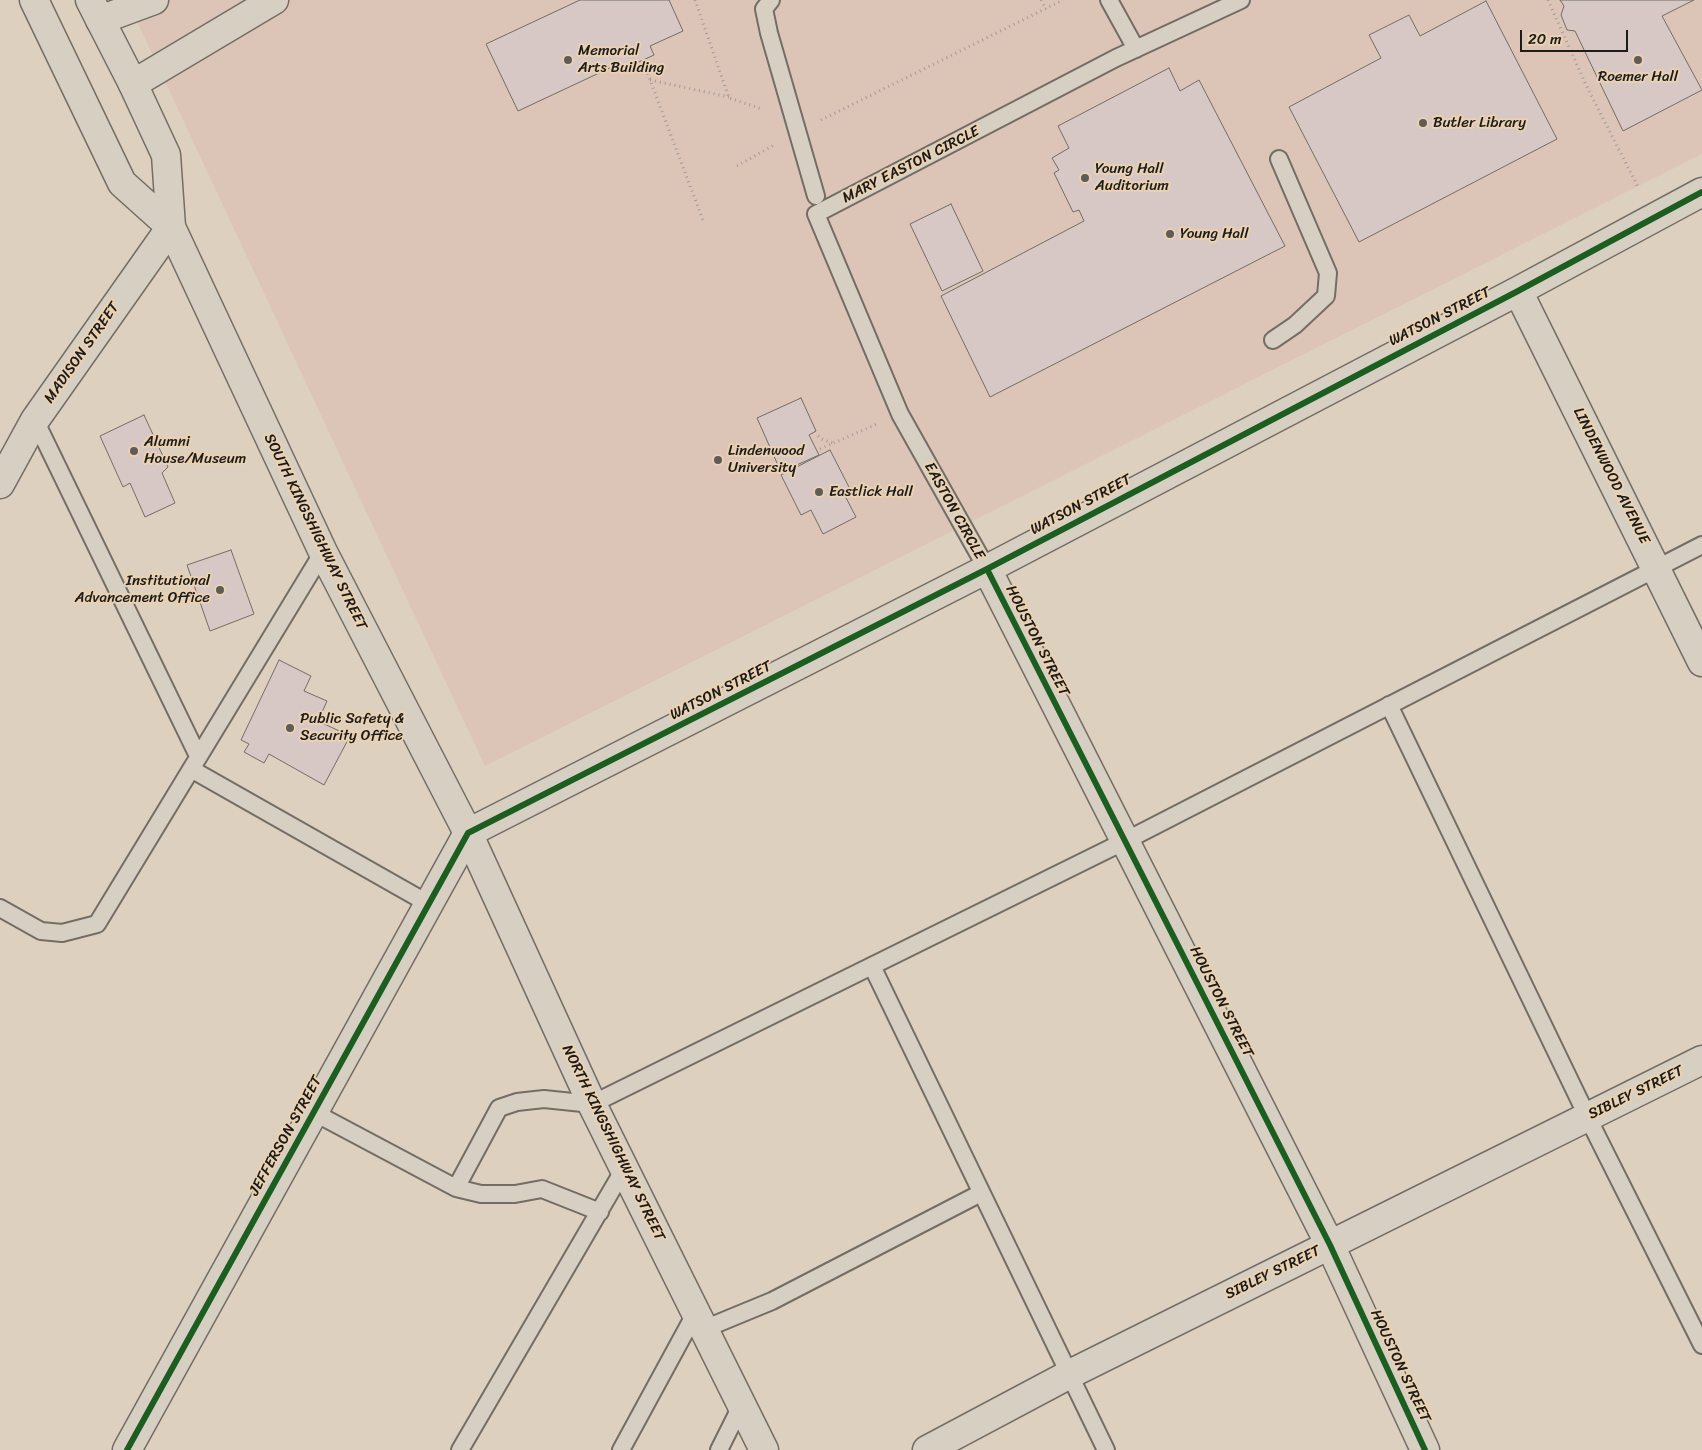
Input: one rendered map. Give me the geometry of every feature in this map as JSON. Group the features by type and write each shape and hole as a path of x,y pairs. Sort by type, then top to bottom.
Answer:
{"street":[{"name":"SOUTH KINGSHIGHWAY STREET","path":"34,0 122,183 171,227"},
{"path":"95,10 154,0"},
{"path":"132,84 274,0"},
{"name":"SOUTH KINGSHIGHWAY STREET","path":"95,10 166,154 171,227 323,552 468,833"},
{"name":"WATSON STREET","path":"468,833 987,569 1702,192"},
{"name":"MADISON STREET","path":"0,484 35,420 171,227"},
{"name":"LINDENWOOD AVENUE","path":"1518,290 1702,662"},
{"name":"HOUSTON STREET","path":"987,569 1330,1245 1425,1450"},
{"name":"JEFFERSON STREET","path":"127,1450 468,833"},
{"name":"NORTH KINGSHIGHWAY STREET","path":"468,833 592,1104 764,1450"},
{"name":"SIBLEY STREET","path":"927,1450 1070,1374 1702,1060"}],"lane":[{"path":"770,0 764,9 769,33 816,196"},
{"path":"1110,0 1136,49"},
{"name":"MARY EASTON CIRCLE","path":"922,452 900,414 816,214 1136,49 1241,0"},
{"path":"1273,340 1295,325 1326,296 1328,273 1279,159"},
{"path":"35,420 195,762 429,904"},
{"name":"EASTON CIRCLE","path":"922,452 987,569"},
{"path":"456,1188 499,1108 517,1102 544,1099 592,1104 1125,841 1702,545"},
{"path":"0,908 41,931 62,933 97,924 323,552"},
{"path":"1389,705 1587,1116 1702,1344"},
{"path":"872,966 1106,1450"},
{"path":"313,1112 456,1188 481,1194 515,1194 542,1189 600,1212"},
{"path":"460,1450 624,1169"},
{"path":"621,1450 700,1321 772,1301 982,1193"},
{"path":"719,1450 742,1404"}],"path":[{"path":"695,0 729,98"},
{"path":"1041,0 1046,9"},
{"path":"737,166 797,132 1063,0"},
{"path":"1548,0 1586,85 1642,194"},
{"path":"646,69 704,223"},
{"path":"650,80 729,98 780,115 797,132"},
{"path":"820,449 900,414"},
{"path":"818,436 823,440 834,443"}],"shaded area":[{"name":"Lindenwood University","path":"127,0 1702,0 1702,154 485,766"}],"building":[{"name":"Memorial Arts Building","path":"580,0 669,0 683,31 650,46 654,55 617,72 614,66 518,111 486,44"},
{"name":"Roemer Hall","path":"1560,0 1694,0 1662,16 1702,90 1623,131 1575,31 1567,30 1561,15 1564,6"},
{"name":"Butler Library","path":"1486,1 1557,139 1359,242 1289,107 1381,58 1369,35 1409,15 1420,36"},
{"name":"Young Hall","path":"1169,68 1180,91 1199,80 1285,246 990,397 941,296 1084,221 1079,210 1073,212 1054,173 1059,170 1052,158 1069,148 1058,126"},
{"path":"951,204 983,271 942,291 910,224"},
{"name":"Eastlick Hall","path":"801,398 816,431 809,435 819,455 781,472 757,418"},
{"name":"Alumni House/Museum","path":"144,415 168,467 162,473 175,503 145,517 130,483 123,487 100,436"},
{"name":"Eastlick Hall","path":"830,450 851,491 844,494 856,517 823,534 811,510 801,515 781,475"},
{"name":"Institutional Advancement Office","path":"231,550 254,614 210,631 187,565"},
{"name":"Public Safety & Security Office","path":"279,660 311,676 304,691 327,701 318,721 350,736 324,785 269,754 264,763 244,752 249,744 241,740"}],"cycle path":[{"path":"127,1450 468,833 987,569 1518,291 1702,192"},
{"path":"987,569 1330,1245 1425,1450"}],"place":[{"name":"Memorial Arts Building","path":"568,60"},
{"name":"Roemer Hall","path":"1638,60"},
{"name":"Butler Library","path":"1423,123"},
{"name":"Young Hall Auditorium","path":"1085,178"},
{"name":"Young Hall","path":"1170,234"},
{"name":"Alumni House/Museum","path":"134,451"},
{"name":"Lindenwood University","path":"718,460"},
{"name":"Eastlick Hall","path":"819,492"},
{"name":"Institutional Advancement Office","path":"220,590"},
{"name":"Public Safety & Security Office","path":"290,728"}]}
